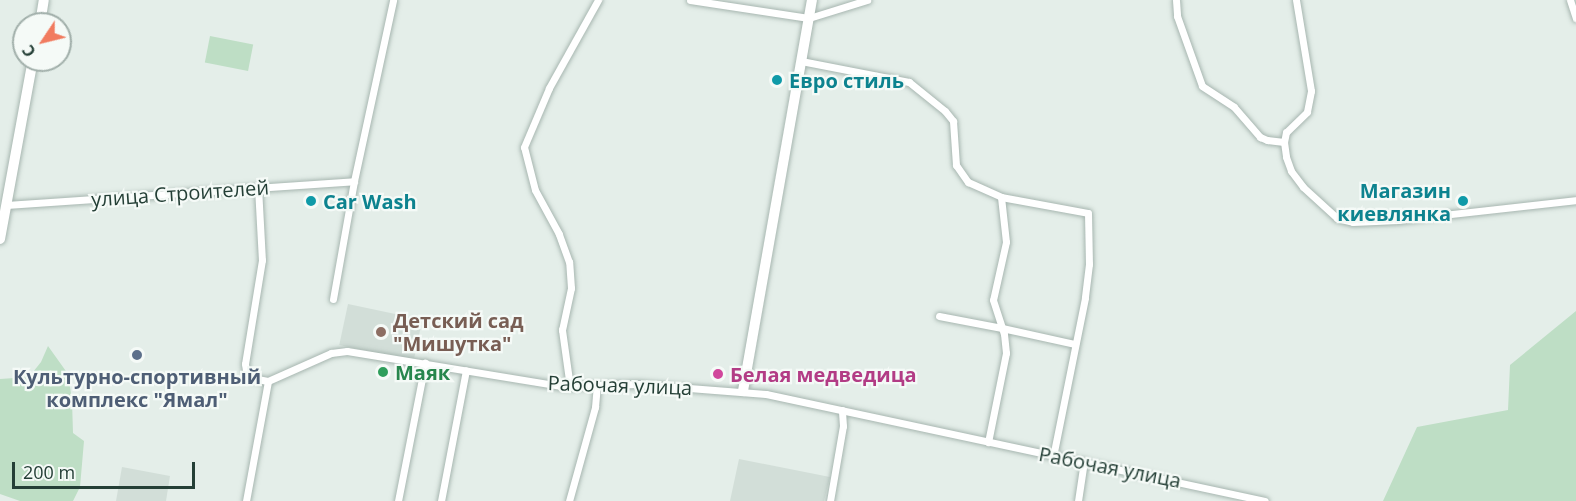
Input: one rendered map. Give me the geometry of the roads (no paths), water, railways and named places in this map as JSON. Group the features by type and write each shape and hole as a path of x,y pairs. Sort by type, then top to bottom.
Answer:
{"street":[{"path":"333,299 354,181 393,0"},
{"path":"570,387 562,330 571,288 569,262 559,234 535,190 524,147 538,109 598,0"},
{"path":"690,0 809,18 867,0"},
{"path":"743,391 812,0"},
{"path":"1176,0 1177,16 1202,86 1234,107 1260,137 1274,142 1284,142"},
{"path":"1296,0 1311,91 1307,112 1287,130 1284,142 1289,165 1298,182 1329,212 1344,221 1398,220 1576,200"},
{"path":"1570,0 1576,18"},
{"path":"801,61 909,82 945,111 953,121 954,154 963,178 978,188 1002,197 1088,213 1089,264 1053,456"},
{"path":"0,239 3,204 30,72"},
{"name":"улица Строителей","path":"3,204 354,181"},
{"path":"246,501 268,381 247,376 245,364 262,260 258,187"},
{"path":"988,442 1006,353 1006,340 993,300 1006,242 1002,197"},
{"path":"939,316 1075,345"},
{"name":"Рабочая улица","path":"268,381 299,366 339,352 362,352 570,387 638,384 743,391 842,410 1265,501"},
{"path":"398,501 425,363"},
{"path":"441,501 466,370"},
{"path":"569,501 595,407 597,386"},
{"path":"830,501 843,426 842,410"},
{"path":"1078,501 1084,461"}],"place":[{"name":"Евро стиль","path":"777,80"},
{"name":"Car Wash","path":"311,201"},
{"name":"Магазин киевлянка","path":"1463,201"},
{"name":"Детский сад \"Мишутка\"","path":"381,332"},
{"name":"Культурно-спортивный комплекс \"Ямал\"","path":"137,355"},
{"name":"Маяк","path":"383,372"},
{"name":"Белая медведица","path":"718,374"}]}
